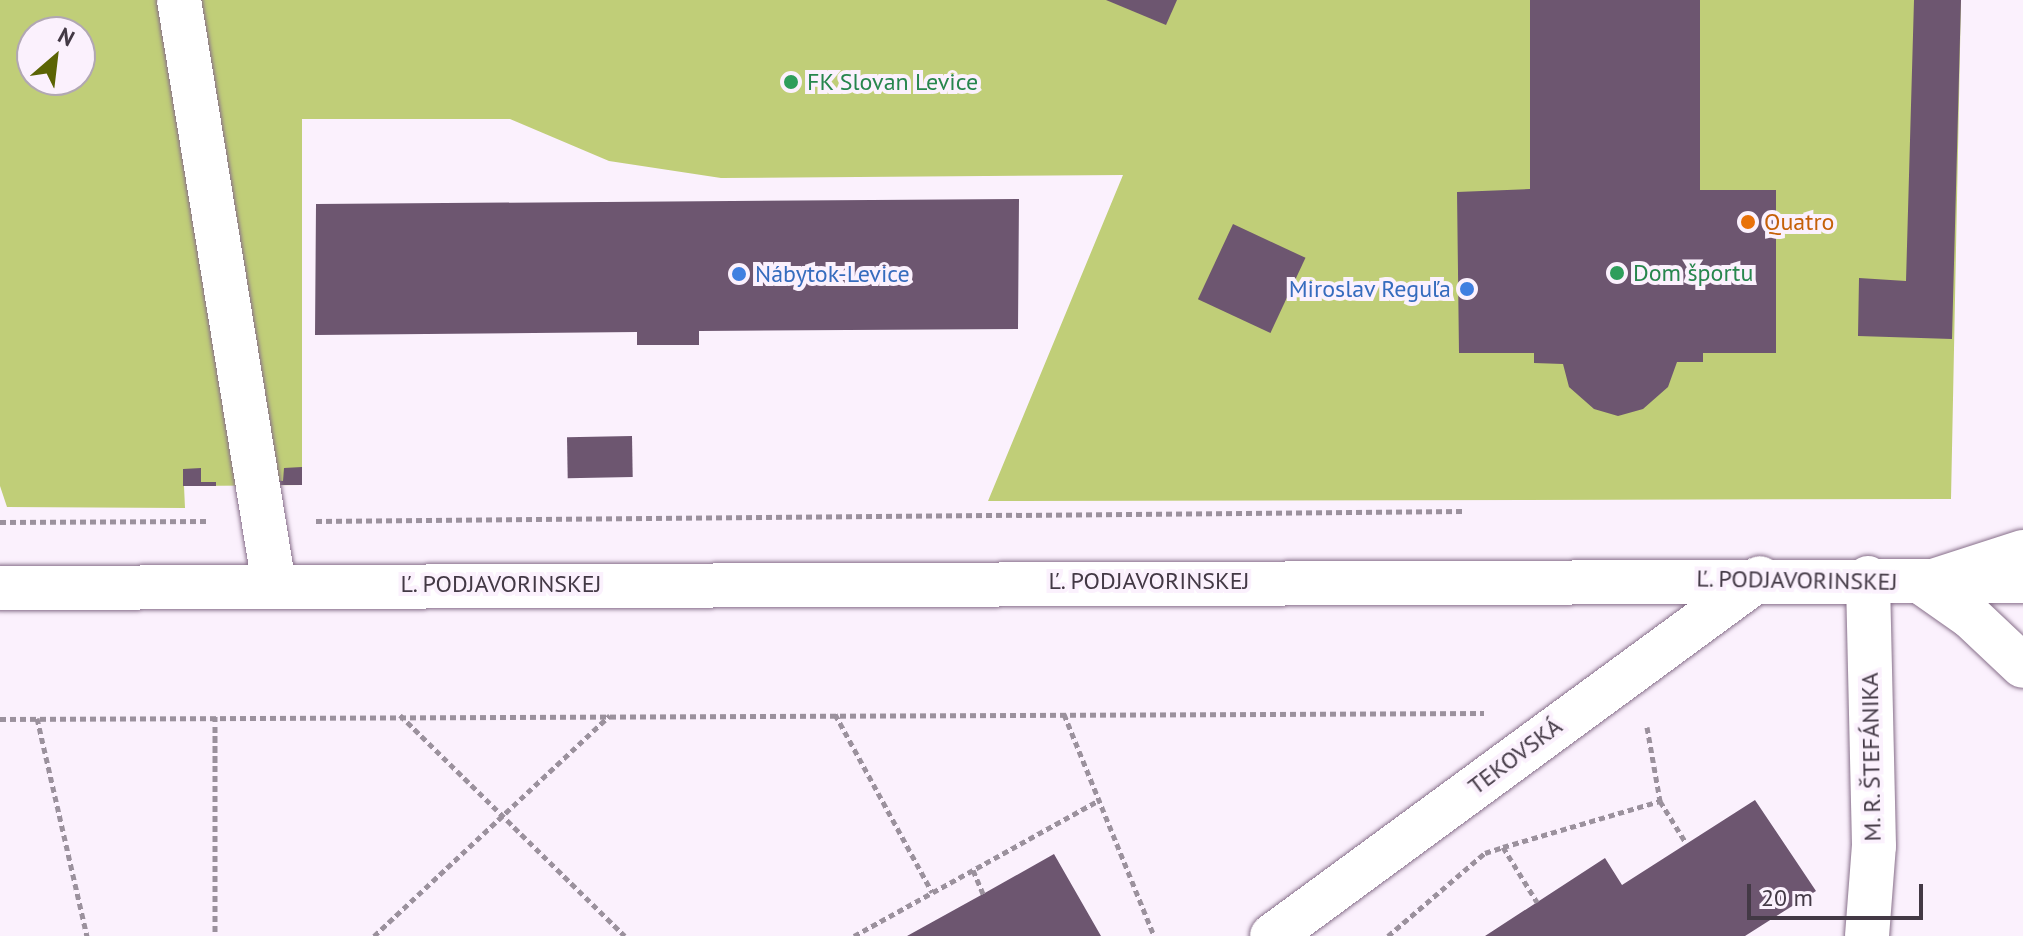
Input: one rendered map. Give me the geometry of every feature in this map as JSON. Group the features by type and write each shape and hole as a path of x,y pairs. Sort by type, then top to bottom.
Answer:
{"street":[{"path":"179,0 274,585"},
{"path":"1924,584 2023,552"},
{"name":"Ľ. PODJAVORINSKEJ","path":"0,588 1760,578 1868,578 1924,584 2023,581"},
{"name":"TEKOVSKÁ","path":"1272,936 1760,578"},
{"name":"M. R. ŠTEFÁNIKA","path":"1867,936 1874,846 1868,578"},
{"path":"1924,584 1971,617 2023,666"}],"path":[{"path":"0,522 1463,511"},
{"path":"1636,667 1660,801 1686,843"},
{"path":"0,719 1494,713"},
{"path":"835,714 932,892"},
{"path":"1064,714 1154,936"},
{"path":"399,715 625,936"},
{"path":"374,936 611,715"},
{"path":"215,716 215,936"},
{"path":"37,718 87,936"},
{"path":"854,936 865,933 932,892 1099,800"},
{"path":"1388,936 1485,853 1660,801"},
{"path":"1503,847 1537,902"},
{"path":"973,870 983,894"}],"green space":[{"path":"0,0 1961,0 1951,499 988,501 1123,175 721,178 609,161 510,119 302,119 302,485 184,486 185,508 7,507 0,486"}],"building":[{"path":"1106,0 1177,0 1166,25"},
{"name":"Dom športu","path":"1530,0 1700,0 1700,190 1776,190 1776,353 1703,353 1703,362 1677,362 1668,387 1643,409 1618,416 1594,409 1569,387 1563,364 1534,363 1534,353 1459,353 1457,192 1530,189"},
{"path":"1914,0 1961,0 1952,339 1858,336 1859,278 1906,281"},
{"path":"1019,199 1018,329 699,331 699,345 637,345 637,332 315,335 316,204"},
{"path":"1233,224 1306,258 1270,333 1198,299"},
{"path":"632,436 633,477 568,478 567,437"},
{"path":"302,467 302,485 269,485 269,480 283,481 284,468"},
{"path":"201,468 201,482 216,482 216,486 183,486 183,469"},
{"path":"1755,800 1816,891 1745,936 1485,936 1605,858 1622,885"},
{"path":"1054,854 1101,936 907,936 983,894"}],"place":[{"name":"FK Slovan Levice","path":"791,82"},
{"name":"Quatro","path":"1748,222"},
{"name":"Dom športu","path":"1617,273"},
{"name":"Nábytok-Levice","path":"739,274"},
{"name":"Miroslav Reguľa","path":"1467,289"}]}
